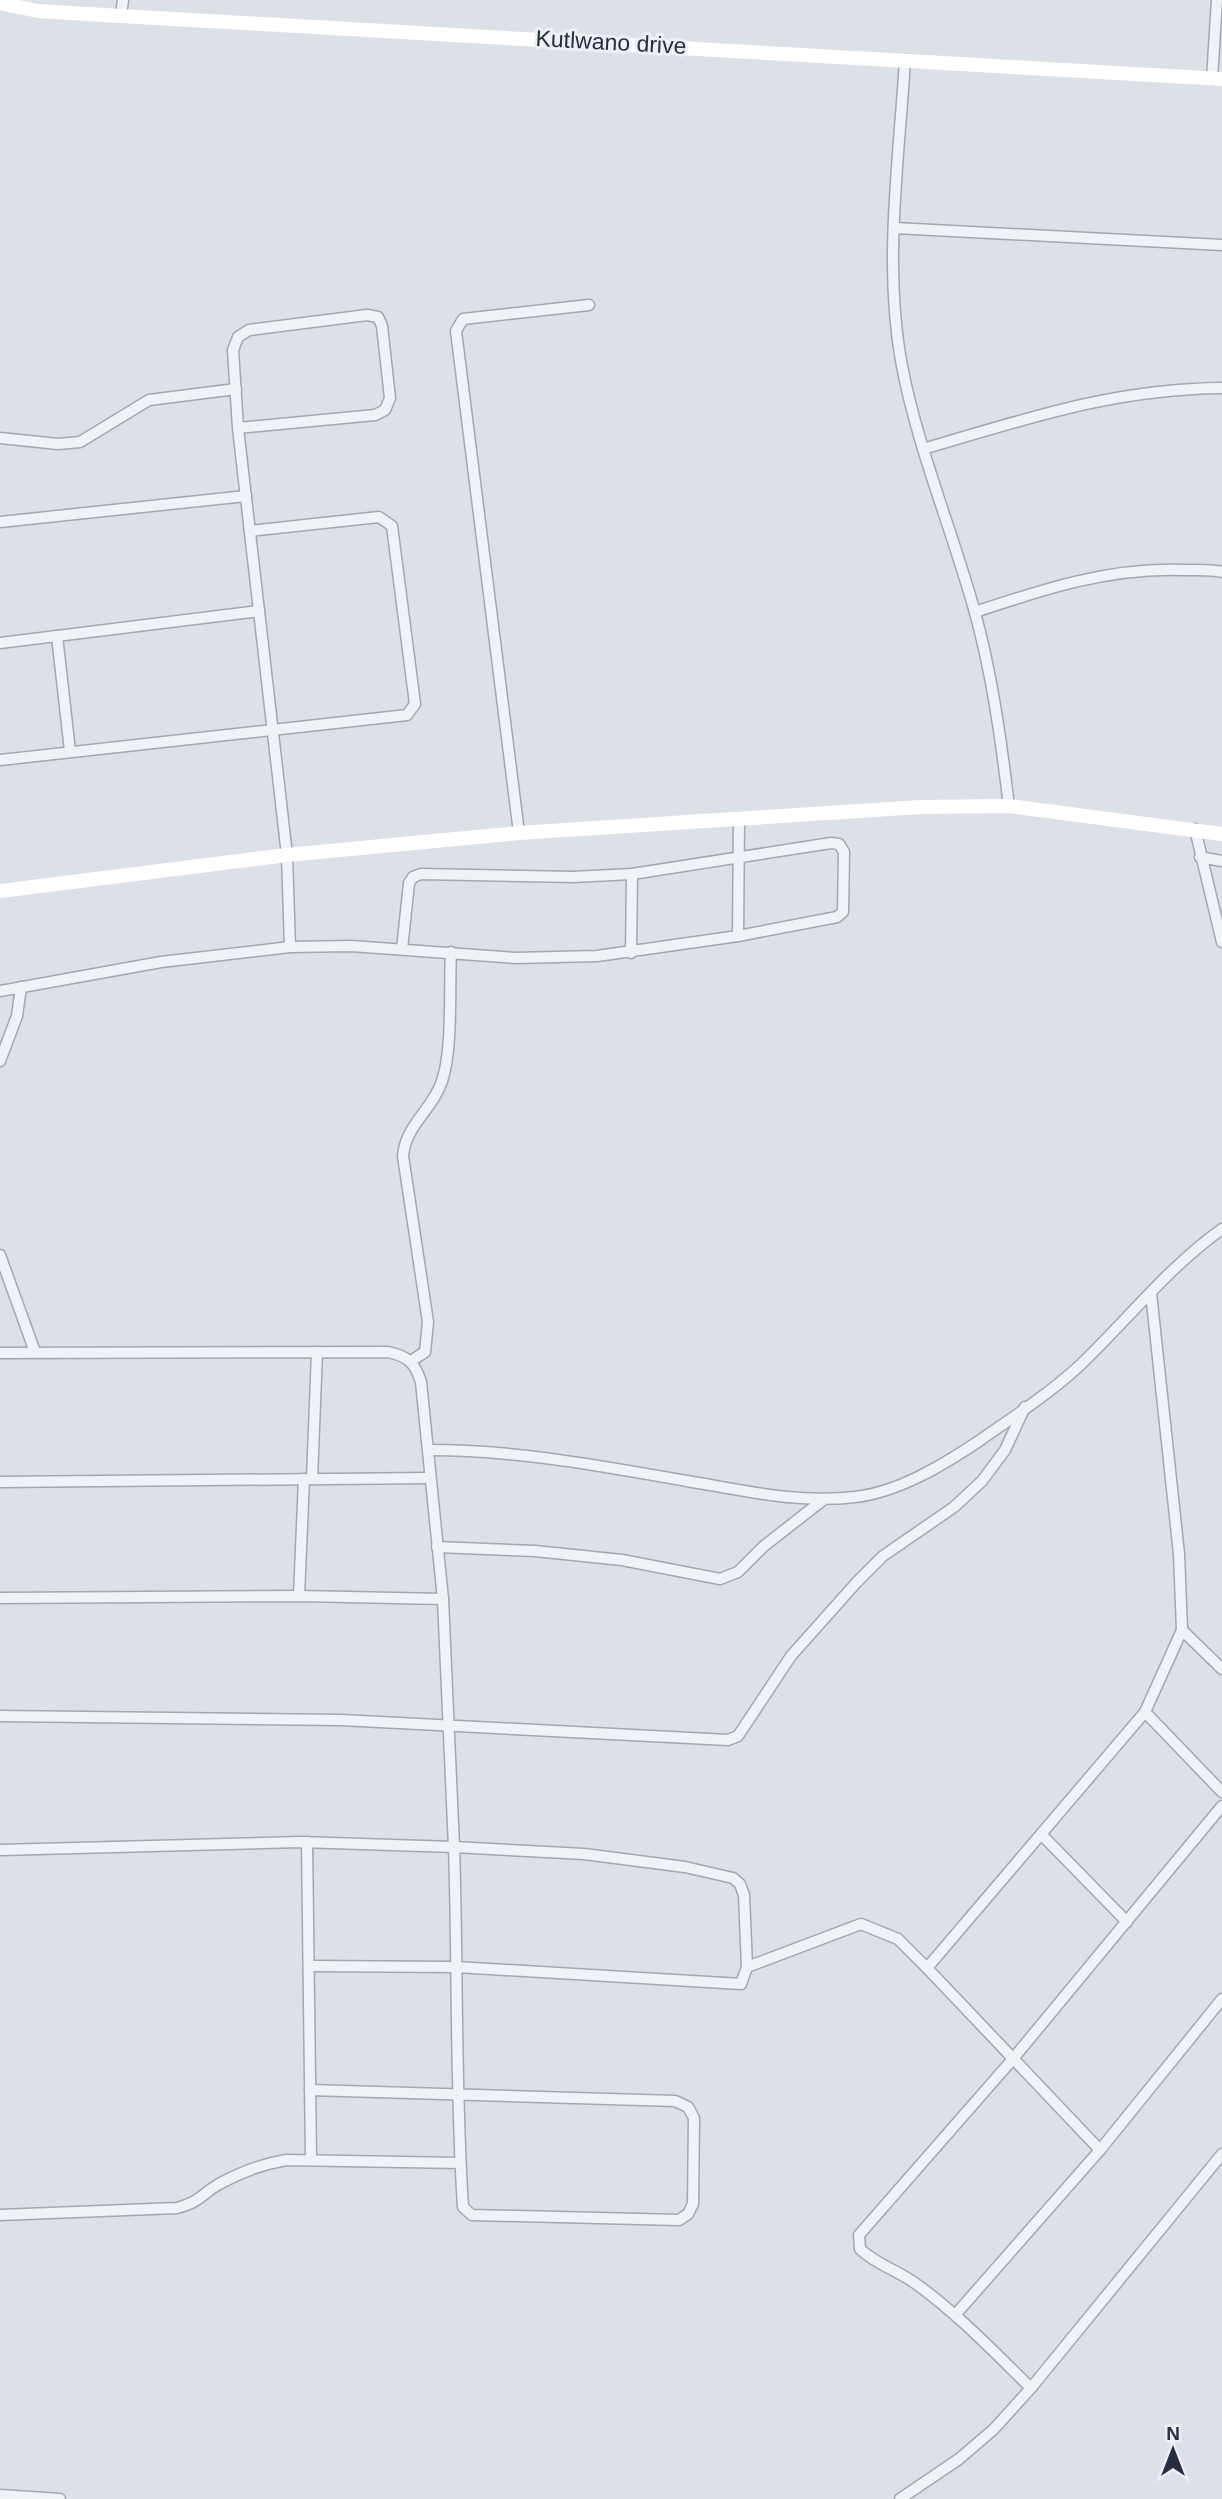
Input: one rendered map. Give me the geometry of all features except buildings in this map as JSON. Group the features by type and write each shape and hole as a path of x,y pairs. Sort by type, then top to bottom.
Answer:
{"street":[{"path":"121,16 123,0"},
{"path":"1217,0 1217,79"},
{"name":"Kutlwano drive","path":"0,3 38,11 1217,79"},
{"path":"905,60 894,276 902,364 923,449 975,612 997,712 1009,806"},
{"path":"895,228 1222,245"},
{"path":"519,833 456,331 463,319 589,304"},
{"path":"238,428 375,415 385,410 390,398 383,326 378,317 367,315 249,330 238,337 233,350 238,428 287,855 290,947"},
{"path":"923,449 1078,403 1119,395 1222,388"},
{"path":"0,438 58,444 80,442 149,400 236,389"},
{"path":"0,522 246,496"},
{"path":"0,760 407,715 415,704 392,526 387,519 379,517 250,531"},
{"path":"975,612 1054,586 1108,573 1159,569 1222,572"},
{"path":"0,643 259,611"},
{"path":"57,635 70,751"},
{"path":"0,891 287,855 519,833 920,807 1009,806 1222,834"},
{"path":"738,936 739,818"},
{"path":"1195,829 1222,942"},
{"path":"0,991 161,962 290,947 402,949 516,958 631,953 738,936 837,916 846,905 844,852 839,844 831,843 632,874 573,877 421,874 413,877 409,883 402,949"},
{"path":"1200,857 1222,861"},
{"path":"631,953 632,874"},
{"path":"411,1361 425,1352 428,1322 403,1156 404,1143 436,1096 445,1072 451,952"},
{"path":"0,1061 17,1016 21,986"},
{"path":"429,1450 476,1450 576,1461 733,1489 823,1500 883,1491 923,1474 978,1442 1026,1407 1076,1368 1151,1293 1222,1229"},
{"path":"0,1255 34,1352"},
{"path":"927,1968 1145,1712 1182,1630 1179,1554 1151,1293"},
{"path":"299,1596 317,1352"},
{"path":"0,1353 388,1352 402,1355 411,1361 421,1382 443,1599 454,1847 458,2093 463,2207 472,2215 679,2220 688,2214 693,2204 694,2118 688,2106 675,2101 458,2093 310,2090"},
{"path":"0,1716 327,1719 728,1740 738,1736 791,1656 856,1583 883,1556 954,1507 982,1481 1005,1450 1026,1407"},
{"path":"0,1482 430,1478"},
{"path":"437,1547 535,1551 622,1560 720,1579 738,1573 764,1546 823,1500"},
{"path":"0,1598 299,1596 443,1599"},
{"path":"1182,1630 1222,1669"},
{"path":"1145,1712 1222,1792"},
{"path":"1031,2388 956,2314 916,2283 873,2262 860,2249 859,2235 1012,2060 1222,1806"},
{"path":"1041,1834 1127,1922"},
{"path":"307,1842 312,2159"},
{"path":"0,1850 307,1842 454,1847 596,1856 685,1867 733,1878 740,1884 744,1895 747,1966 744,1980 734,1985 456,1967 309,1966"},
{"path":"747,1966 861,1924 898,1939 1100,2150"},
{"path":"956,2314 1100,2150 1222,1999"},
{"path":"900,2499 960,2459 994,2429 1031,2388 1222,2154"},
{"path":"0,2215 177,2208 197,2203 216,2186 264,2164 312,2159 460,2163"},
{"path":"0,2495 60,2499"}]}
